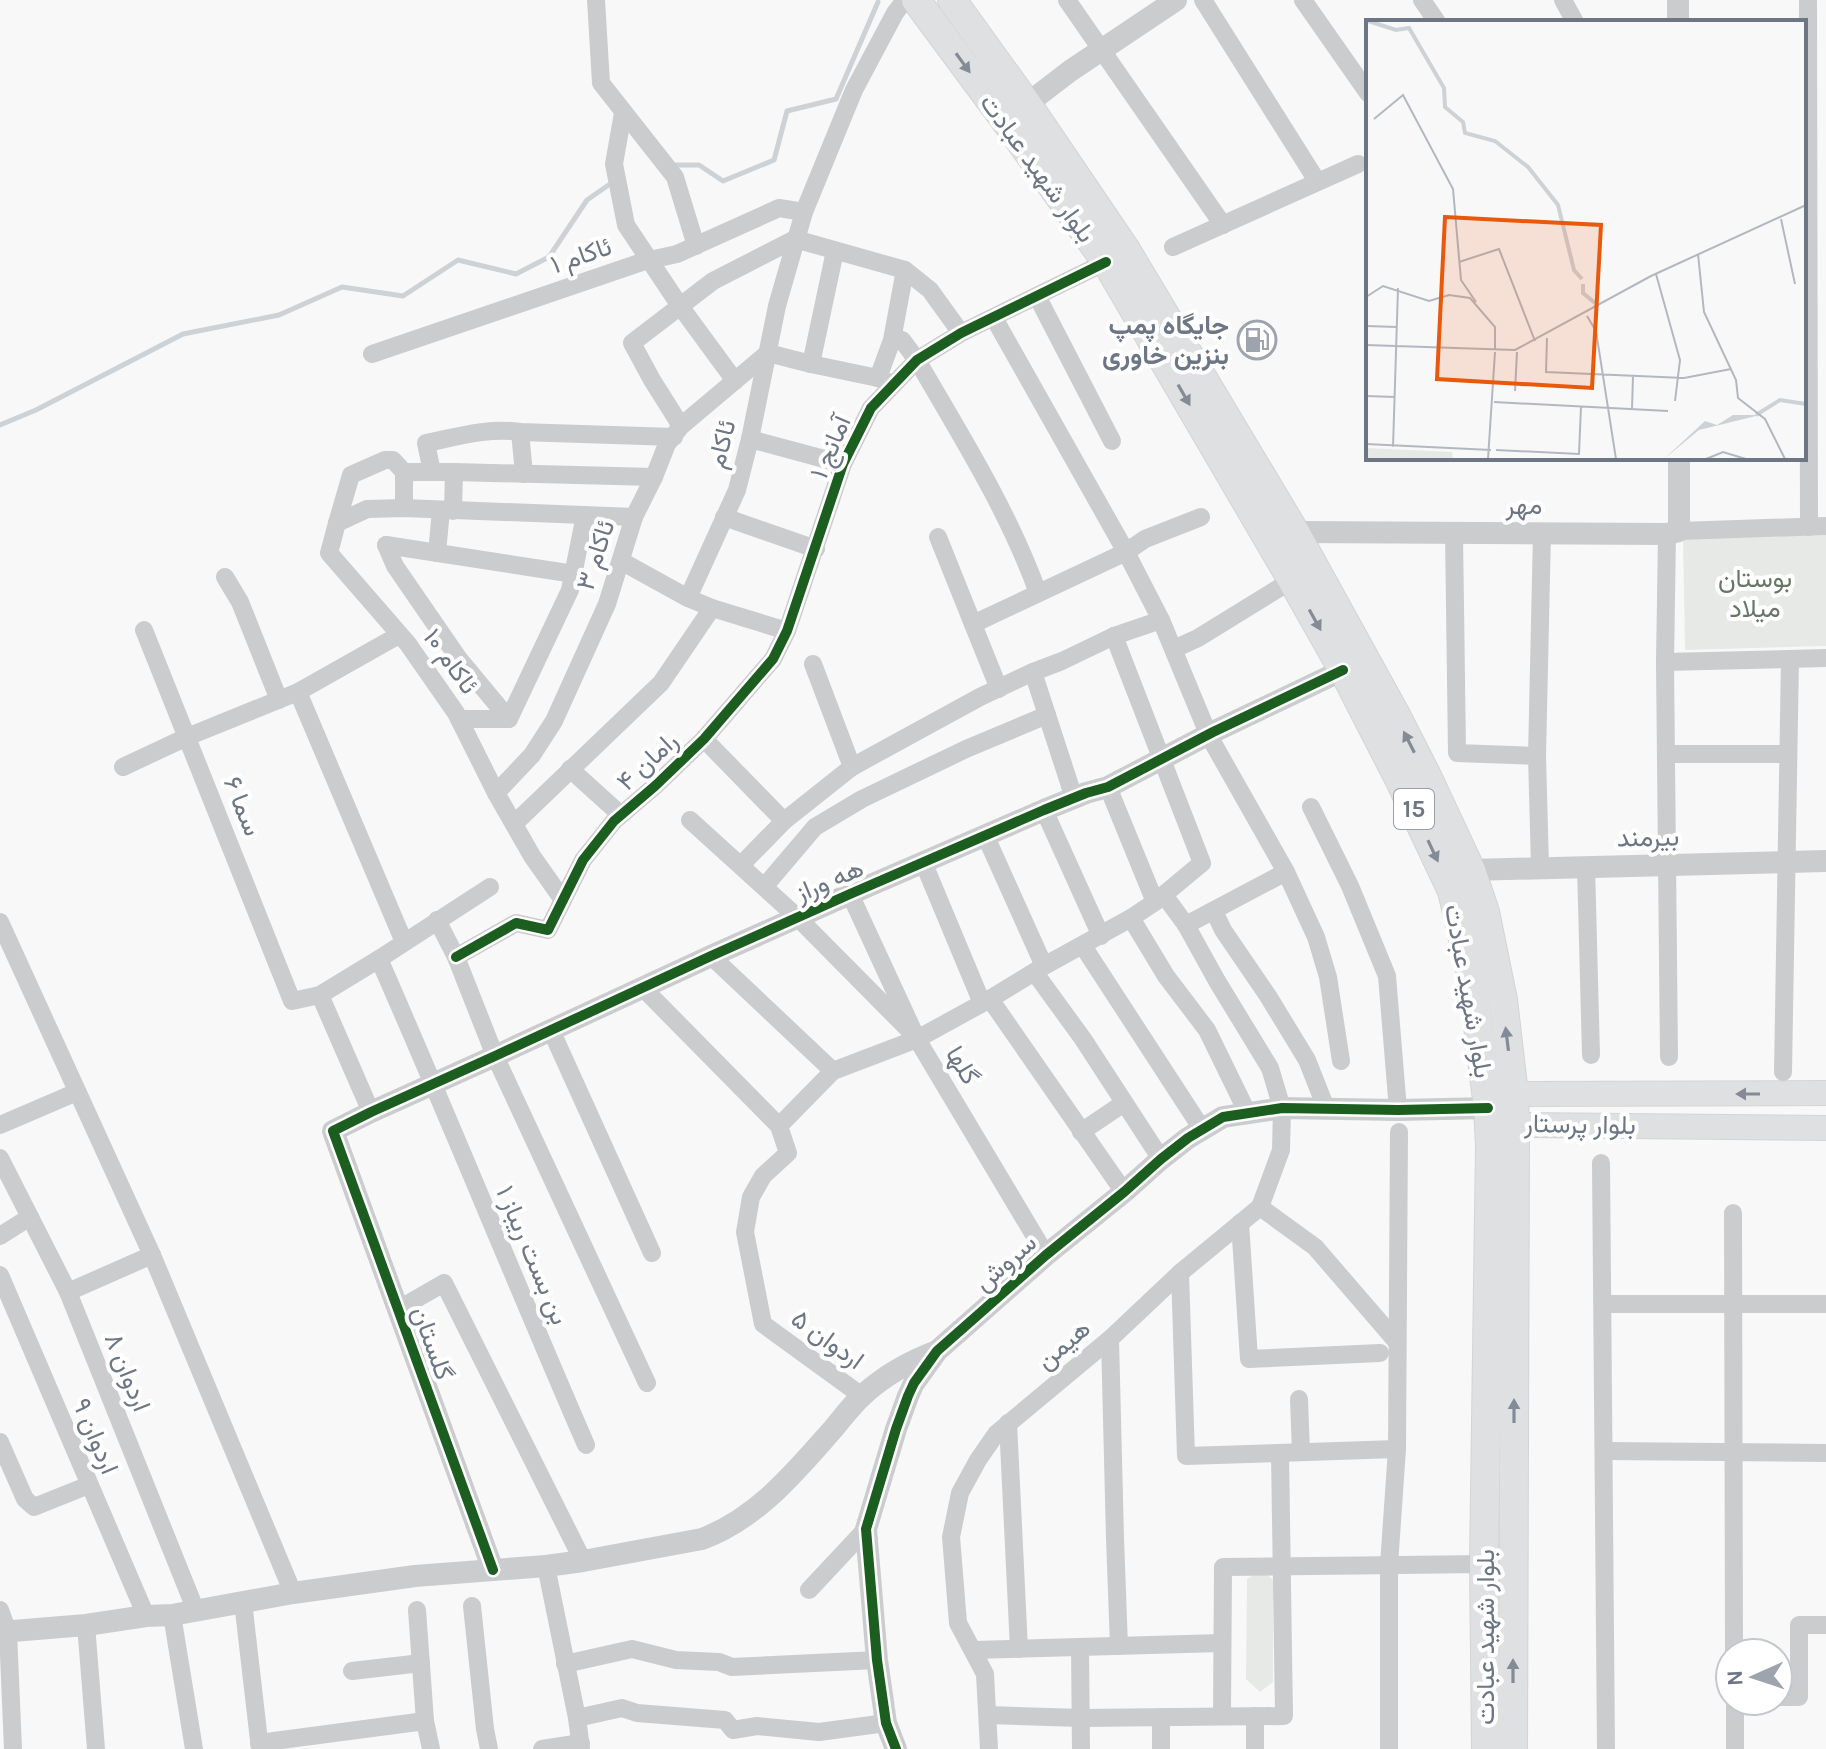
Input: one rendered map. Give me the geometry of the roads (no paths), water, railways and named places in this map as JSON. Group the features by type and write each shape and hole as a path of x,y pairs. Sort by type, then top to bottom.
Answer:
{"main road":[{"name":"بلوار شهید عبادت","path":"916,0 1106,262 1343,670 1452,891 1472,978 1490,1145 1484,1564 1486,1749"},
{"name":"بلوار شهید عبادت","path":"952,0 1126,250 1295,532 1397,717 1471,870 1485,912 1503,1000 1514,1094 1513,1749"},
{"name":"بلوار پرستار","path":"1826,1093 1514,1094 1488,1108 1515,1125 1826,1128"}],"street":[{"path":"596,0 601,83 675,177 696,246"},
{"name":"ئاکام","path":"688,598 737,490 777,306 804,212 854,90 905,0"},
{"path":"1067,0 1223,225"},
{"path":"1203,0 1317,181"},
{"path":"1303,0 1366,90"},
{"path":"1422,0 1436,20"},
{"path":"1563,0 1574,20"},
{"path":"1673,532 1817,527 1817,355 1806,322 1818,294 1817,110 1808,0"},
{"path":"1027,104 1167,3"},
{"path":"623,113 614,164 626,225 735,381"},
{"path":"1173,247 1358,164"},
{"name":"ئاکام ۱","path":"372,354 648,260 677,254 779,208 804,212"},
{"path":"432,472 426,443 505,429 520,432 678,431 632,343 713,281 795,239 905,270 930,290 961,333"},
{"path":"811,364 835,251"},
{"name":"آمانج ۱","path":"787,631 843,464 886,381 961,333 1106,262"},
{"path":"768,353 886,381 905,270"},
{"path":"1037,296 1112,441"},
{"path":"994,318 1126,552 1161,620 1209,736 1286,872 1316,937 1328,977 1341,1061"},
{"path":"902,340 917,360 995,493 1026,559 1038,593"},
{"name":"ئاکام ۳","path":"496,793 532,755 554,721 607,604 634,517 667,444 768,353"},
{"path":"520,432 524,474"},
{"path":"750,439 843,464"},
{"path":"337,523 351,475 385,460 393,460 404,472 404,508"},
{"path":"1669,1057 1665,662 1679,460"},
{"path":"404,472 654,477"},
{"path":"437,553 454,472"},
{"path":"337,523 367,509 404,508 634,517"},
{"path":"509,719 570,590 585,515"},
{"path":"724,517 816,549"},
{"path":"973,624 1126,552 1145,539 1201,517"},
{"name":"ئاکام ۱۰","path":"337,523 329,553 408,644 459,719 532,856 563,900"},
{"name":"مهر","path":"1295,532 1673,532"},
{"path":"1454,532 1457,753 1537,756"},
{"path":"1540,867 1537,756 1542,533"},
{"path":"938,537 999,689"},
{"path":"509,719 459,659 395,566 386,545 574,574"},
{"path":"621,561 688,598 787,631"},
{"path":"225,577 240,602 279,700"},
{"path":"1174,649 1198,638 1292,580"},
{"path":"514,824 661,683 712,608"},
{"path":"741,865 784,821 852,767 980,697 1114,636 1161,620"},
{"name":"سما ۶","path":"144,630 292,1001 320,995"},
{"name":"رامان ۴","path":"456,957 516,923 548,930 583,860 614,821 704,739 773,659 787,631"},
{"path":"123,767 298,692 399,635"},
{"path":"643,988 779,1126 833,1071 917,1039 1101,936 1160,898 1202,863 1114,636"},
{"path":"1665,662 1826,658"},
{"path":"1783,1072 1790,659"},
{"path":"813,664 852,767"},
{"name":"هه وراز","path":"333,1131 797,917 1044,810 1108,787 1213,732 1343,670"},
{"path":"1033,672 1074,798"},
{"path":"298,692 404,942"},
{"path":"764,887 815,827 862,799 966,749 1047,715"},
{"path":"459,719 509,719"},
{"path":"704,739 784,821"},
{"path":"1666,754 1788,754"},
{"path":"570,769 621,815"},
{"path":"1108,787 1160,898 1186,925 1270,1068 1282,1108 1281,1150 1260,1207 1315,1247 1397,1342"},
{"path":"1311,807 1350,886 1387,976 1398,1110"},
{"path":"1044,810 1101,936"},
{"path":"690,820 797,917 917,1039"},
{"path":"986,837 1040,969 1161,1159"},
{"name":"بیرمند","path":"1471,870 1826,861"},
{"path":"924,864 986,1001 1124,1192"},
{"path":"1586,866 1591,1055"},
{"path":"1186,925 1286,872"},
{"path":"371,1112 320,995 490,887"},
{"name":"گلها","path":"850,894 917,1039 1046,1255"},
{"path":"1214,911 1223,930 1307,1060 1326,1108"},
{"path":"1131,918 1166,976 1207,1030 1247,1112"},
{"path":"437,920 456,957 495,1056 647,1383"},
{"path":"0,922 152,1255 293,1593"},
{"path":"1083,946 1202,1129"},
{"path":"711,956 833,1071"},
{"name":"بن بست ریباز ۱","path":"379,959 586,1445"},
{"path":"551,1030 652,1253"},
{"path":"0,1125 77,1092"},
{"path":"1081,1132 1124,1103"},
{"name":"سروش","path":"896,1749 886,1723 877,1660 866,1529 908,1396 937,1351 1161,1159 1223,1117 1282,1108 1488,1108"},
{"name":"اردوان ۵","path":"779,1126 788,1153 763,1176 751,1197 745,1232 763,1324 862,1396"},
{"name":"گلستان","path":"333,1131 493,1570"},
{"path":"1389,1749 1389,1565 1397,1449 1399,1132"},
{"name":"اردوان ۸","path":"0,1158 68,1292 196,1611"},
{"path":"1601,1163 1606,1749"},
{"name":"هیمن","path":"989,1749 985,1674 958,1623 951,1537 960,1493 996,1434 1260,1207"},
{"path":"1733,1213 1734,1637"},
{"path":"0,1236 30,1217"},
{"path":"1240,1223 1249,1359 1380,1353"},
{"path":"68,1292 152,1255"},
{"path":"1180,1273 1186,1456 1397,1449"},
{"name":"اردوان ۹","path":"0,1275 146,1616"},
{"path":"397,1310 444,1283 583,1561"},
{"path":"1603,1304 1826,1304"},
{"path":"1110,1339 1119,1646"},
{"path":"4,1632 172,1615 293,1593 415,1576 546,1566 702,1539 719,1533 752,1513 794,1474 862,1396 904,1366 937,1351"},
{"path":"1299,1399 1301,1452"},
{"path":"1008,1423 1019,1649"},
{"path":"1,1447 25,1499 34,1507 89,1485"},
{"path":"1604,1451 1826,1453"},
{"path":"988,1715 1081,1718 1284,1716 1280,1453"},
{"path":"809,1590 866,1529"},
{"path":"1222,1716 1223,1567 1484,1564"},
{"path":"542,1749 581,1746 546,1566"},
{"path":"243,1602 260,1746 307,1742 425,1721"},
{"path":"472,1606 489,1749"},
{"path":"0,1610 13,1749"},
{"path":"417,1610 425,1721 431,1749"},
{"path":"172,1615 194,1749"},
{"path":"86,1625 96,1749"},
{"path":"1794,1697 1799,1697 1799,1625 1826,1625"},
{"path":"974,1650 1222,1643"},
{"path":"1080,1647 1081,1749"},
{"path":"565,1664 632,1649 676,1660 719,1662 732,1667 877,1660"},
{"path":"352,1671 421,1663"},
{"path":"577,1718 622,1708 637,1713 725,1720 733,1730 757,1726 819,1732 886,1723"},
{"path":"1255,1716 1255,1749"},
{"path":"1161,1717 1161,1749"},
{"path":"1735,1717 1735,1749"}],"waterway":[{"path":"675,165 699,165 723,181 774,160 787,111 836,99 878,2"},
{"path":"0,425 36,410 183,334 279,315 342,287 403,296 458,260 516,274 549,257 587,200 610,184"}],"place":[{"name":"جایگاه پمپ بنزین خاوری","path":"1257,340"}],"park label":[{"name":"بوستان میلاد","path":"1755,593"}]}
